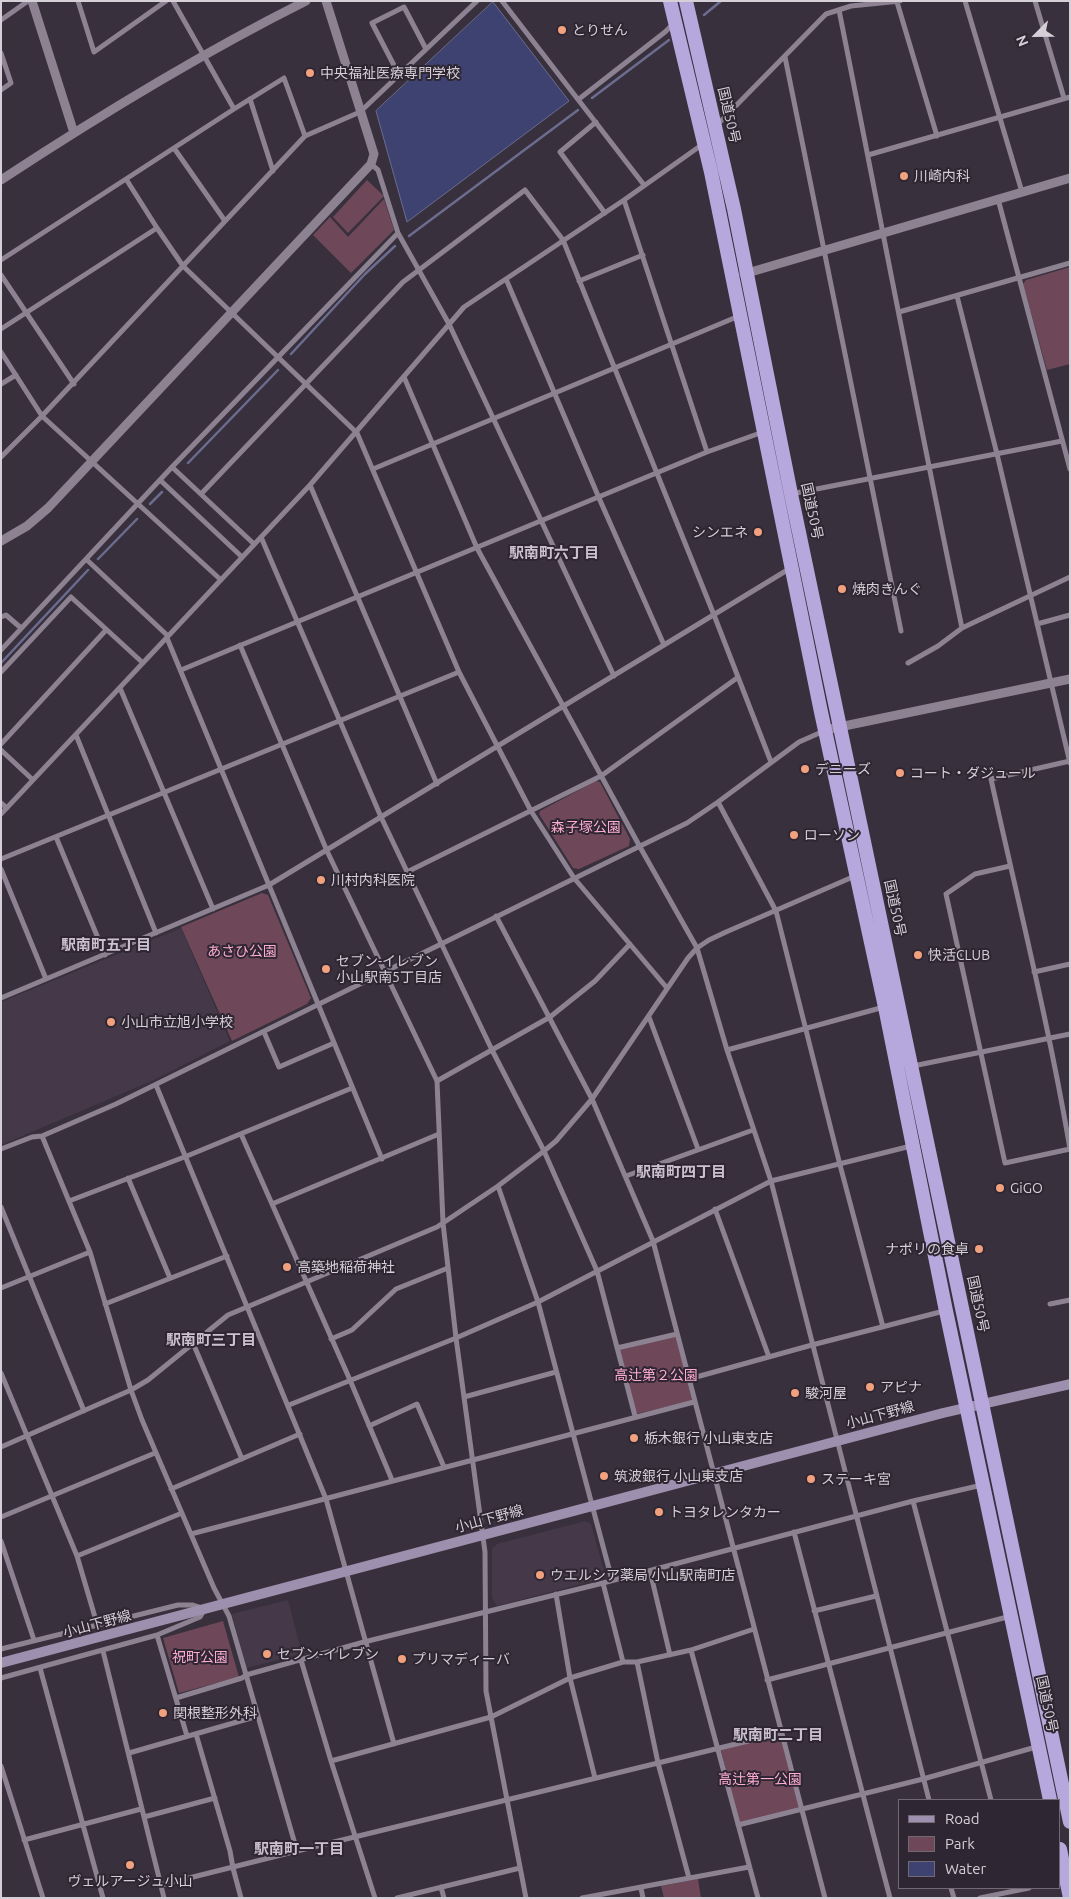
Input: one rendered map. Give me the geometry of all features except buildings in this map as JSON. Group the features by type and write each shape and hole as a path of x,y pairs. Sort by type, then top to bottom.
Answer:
{"highway":[{"name":"国道50号","path":"670,1 705,142 824,730 885,1007 946,1311 1050,1799"},
{"name":"国道50号","path":"686,1 716,126 747,272 791,494 910,1066 983,1403 1067,1817"},
{"path":"1061,1860 1063,1881 1070,1898"}],"main road":[{"name":"小山下野線","path":"1,1663 836,1441 983,1403 1070,1384"}],"street":[{"path":"1,20 28,1"},
{"path":"32,1 74,133"},
{"path":"78,1 94,52 166,1"},
{"path":"173,1 234,109"},
{"path":"1,180 204,54 306,1"},
{"path":"1,541 27,526 41,514 371,164 374,154 326,1"},
{"path":"1,457 74,384 305,136 360,112 477,1"},
{"path":"502,1 644,185"},
{"path":"966,1 1022,192"},
{"path":"868,155 1067,98 1035,1"},
{"path":"716,126 786,57 826,14 851,6 898,2 936,136"},
{"path":"399,75 372,23 404,7 426,49"},
{"path":"838,10 928,467 962,628"},
{"path":"578,99 665,32 676,21"},
{"path":"1,53 11,83 1,90"},
{"path":"786,57 901,631"},
{"path":"1,260 284,78 305,136"},
{"path":"250,99 273,171"},
{"path":"596,122 560,152 605,212"},
{"path":"1,814 310,485 357,433 464,306 624,200 705,142"},
{"path":"174,148 225,221"},
{"path":"371,164 378,170 398,233 449,324 614,676"},
{"path":"731,277 1070,178"},
{"path":"126,179 183,266 357,433 459,672 531,811 574,878 667,988"},
{"path":"201,494 390,294 419,269 525,190 563,240 771,762"},
{"path":"998,199 1070,469"},
{"path":"624,200 706,452"},
{"path":"1,330 157,228"},
{"path":"1,650 277,357 398,233"},
{"path":"579,282 643,255"},
{"path":"899,312 1070,263"},
{"path":"1,275 74,384"},
{"path":"506,279 664,645"},
{"path":"957,296 997,454 1070,762 991,779 1063,1106 1070,1149 1005,1163 946,894 975,874 1010,866"},
{"path":"373,469 739,316"},
{"path":"1,352 42,416 221,580"},
{"path":"1,384 16,375"},
{"path":"404,377 476,548 600,776 697,948 753,1130 771,1181 929,1799"},
{"path":"181,670 542,522 706,452 763,432"},
{"path":"791,494 1062,441"},
{"path":"172,468 254,544"},
{"path":"160,480 242,557"},
{"path":"310,485 437,784"},
{"path":"261,537 381,817 440,944 544,1151 596,1271 635,1416"},
{"path":"87,560 168,637 382,1159"},
{"path":"1,998 269,885 791,568"},
{"path":"908,663 938,646 962,628 1070,577"},
{"path":"1,672 72,597 143,663"},
{"path":"1,617 6,615 21,628"},
{"path":"1037,624 1070,615"},
{"path":"1,744 106,630"},
{"path":"240,645 327,851 437,1081 443,1223 456,1338 485,1552 486,1691 526,1898"},
{"path":"1,858 459,672"},
{"path":"407,872 600,776 738,678"},
{"path":"1,1150 32,1137 42,1136 116,1104 640,847 686,823 718,802 799,742 824,730 1070,679"},
{"path":"120,688 213,909"},
{"path":"76,735 156,933"},
{"path":"1,750 33,780"},
{"path":"1,802 7,808"},
{"path":"718,802 776,911 883,1327"},
{"path":"56,837 105,955"},
{"path":"1,870 46,979"},
{"path":"1,1447 131,1390 148,1380 228,1315 430,1231 443,1223 498,1186 556,1141 592,1099 667,988 697,948 726,932 855,876"},
{"path":"496,916 592,1099 653,1241 732,1549 825,1898"},
{"path":"437,1081 550,1017 595,981 630,944"},
{"path":"1034,972 1070,964"},
{"path":"728,1050 885,1007"},
{"path":"649,1017 698,1149"},
{"path":"264,1032 279,1067 334,1043"},
{"path":"910,1066 1070,1034"},
{"path":"156,1084 326,1499 364,1642 394,1744"},
{"path":"69,1201 186,1156 352,1088"},
{"path":"1063,1106 1070,1105"},
{"path":"626,1176 753,1130"},
{"path":"241,1134 350,1380 392,1480"},
{"path":"272,1204 439,1134"},
{"path":"42,1136 90,1252 131,1390 155,1453 214,1588 229,1616 297,1851"},
{"path":"288,1404 456,1338 538,1302 771,1181 913,1146"},
{"path":"128,1178 170,1278"},
{"path":"498,1186 538,1302 612,1580"},
{"path":"1,1207 84,1411"},
{"path":"716,1209 769,1357"},
{"path":"1,1288 90,1252"},
{"path":"105,1304 227,1256"},
{"path":"331,1338 352,1330 396,1289 448,1268"},
{"path":"1050,1304 1070,1300"},
{"path":"689,1379 946,1311"},
{"path":"617,1348 677,1334"},
{"path":"193,1344 242,1458"},
{"path":"464,1397 556,1372"},
{"path":"1,1373 77,1556 97,1624"},
{"path":"191,1534 694,1402"},
{"path":"369,1426 417,1404 444,1467"},
{"path":"171,1488 300,1434"},
{"path":"1,1517 155,1453"},
{"path":"176,1698 242,1678 246,1675 364,1642 603,1583 913,1501 983,1485"},
{"path":"913,1501 991,1799"},
{"path":"77,1556 182,1513"},
{"path":"794,1532 890,1898"},
{"path":"1,1541 34,1640"},
{"path":"650,1570 670,1655"},
{"path":"603,1583 624,1662"},
{"path":"556,1594 570,1678 595,1778"},
{"path":"814,1611 876,1596"},
{"path":"1,1649 178,1605 192,1604 205,1609 200,1617 158,1635 1,1678"},
{"path":"767,1680 1011,1616"},
{"path":"331,1761 491,1717 570,1678 624,1662 637,1662 692,1650 754,1629"},
{"path":"158,1635 187,1736"},
{"path":"692,1650 758,1898"},
{"path":"102,1651 164,1898"},
{"path":"301,1660 375,1898"},
{"path":"637,1662 658,1763 689,1878"},
{"path":"40,1668 102,1898"},
{"path":"129,1753 258,1716"},
{"path":"161,1885 781,1733"},
{"path":"196,1734 230,1852 241,1898"},
{"path":"738,1825 923,1779 1039,1747"},
{"path":"1,1766 43,1898"},
{"path":"144,1817 215,1798"},
{"path":"24,1840 142,1809"},
{"path":"582,1898 750,1867"},
{"path":"397,1898 520,1868"},
{"path":"441,1887 444,1898"},
{"path":"641,1888 643,1898"},
{"path":"980,1898 1014,1889"}],"shaded area":[{"name":"小山市立旭小学校","path":"181,928 230,1041 154,1080 1,1145 1,1002"},
{"path":"585,1521 591,1524 605,1574 600,1579 497,1606 492,1598 492,1549 497,1544"},
{"path":"288,1600 302,1654 246,1668 232,1614"}],"green space":[{"path":"367,180 384,196 348,233 333,217"},
{"path":"384,199 394,230 351,273 313,235 330,217 348,237"},
{"path":"1070,267 1070,364 1047,370 1023,284 1026,280"},
{"name":"森子塚公園","path":"596,781 600,782 630,839 629,846 579,869 573,868 539,814 540,811"},
{"name":"あさひ公園","path":"262,893 268,895 311,998 307,1004 232,1041 181,927"},
{"name":"高辻第２公園","path":"676,1335 692,1401 636,1414 619,1350"},
{"name":"祝町公園","path":"223,1621 239,1677 179,1693 163,1638"},
{"name":"高辻第一公園","path":"780,1735 800,1808 739,1823 721,1750"},
{"path":"698,1879 701,1898 664,1898 661,1886"}],"water":[{"path":"493,2 569,101 407,222 376,111"}],"waterway":[{"path":"704,15 721,1"},
{"path":"592,98 669,40"},
{"path":"409,236 578,110"},
{"path":"291,354 365,274 395,246"},
{"path":"188,463 278,370"},
{"path":"150,504 162,492"},
{"path":"98,559 137,519"},
{"path":"1,663 88,570"}],"place":[{"name":"とりせん","path":"562,30"},
{"name":"中央福祉医療専門学校","path":"310,73"},
{"name":"川崎内科","path":"904,176"},
{"name":"シンエネ","path":"758,532"},
{"name":"焼肉きんぐ","path":"842,589"},
{"name":"デニーズ","path":"805,769"},
{"name":"コート・ダジュール","path":"900,773"},
{"name":"ローソン","path":"794,835"},
{"name":"川村内科医院","path":"321,880"},
{"name":"快活CLUB","path":"918,955"},
{"name":"セブン-イレブン 小山駅南5丁目店","path":"326,969"},
{"name":"小山市立旭小学校","path":"111,1022"},
{"name":"GiGO","path":"1000,1188"},
{"name":"ナポリの食卓","path":"979,1249"},
{"name":"高築地稲荷神社","path":"287,1267"},
{"name":"アピナ","path":"870,1387"},
{"name":"駿河屋","path":"795,1393"},
{"name":"栃木銀行 小山東支店","path":"634,1438"},
{"name":"筑波銀行 小山東支店","path":"604,1476"},
{"name":"ステーキ宮","path":"811,1479"},
{"name":"トヨタレンタカー","path":"659,1512"},
{"name":"ウエルシア薬局 小山駅南町店","path":"540,1575"},
{"name":"セブン-イレブン","path":"267,1654"},
{"name":"プリマディーバ","path":"402,1659"},
{"name":"関根整形外科","path":"163,1713"},
{"name":"ヴェルアージュ小山","path":"130,1865"}],"district":[{"name":"駅南町六丁目","path":"554,553"},
{"name":"駅南町五丁目","path":"106,945"},
{"name":"駅南町四丁目","path":"681,1172"},
{"name":"駅南町三丁目","path":"211,1340"},
{"name":"駅南町二丁目","path":"778,1735"},
{"name":"駅南町一丁目","path":"299,1849"}]}
